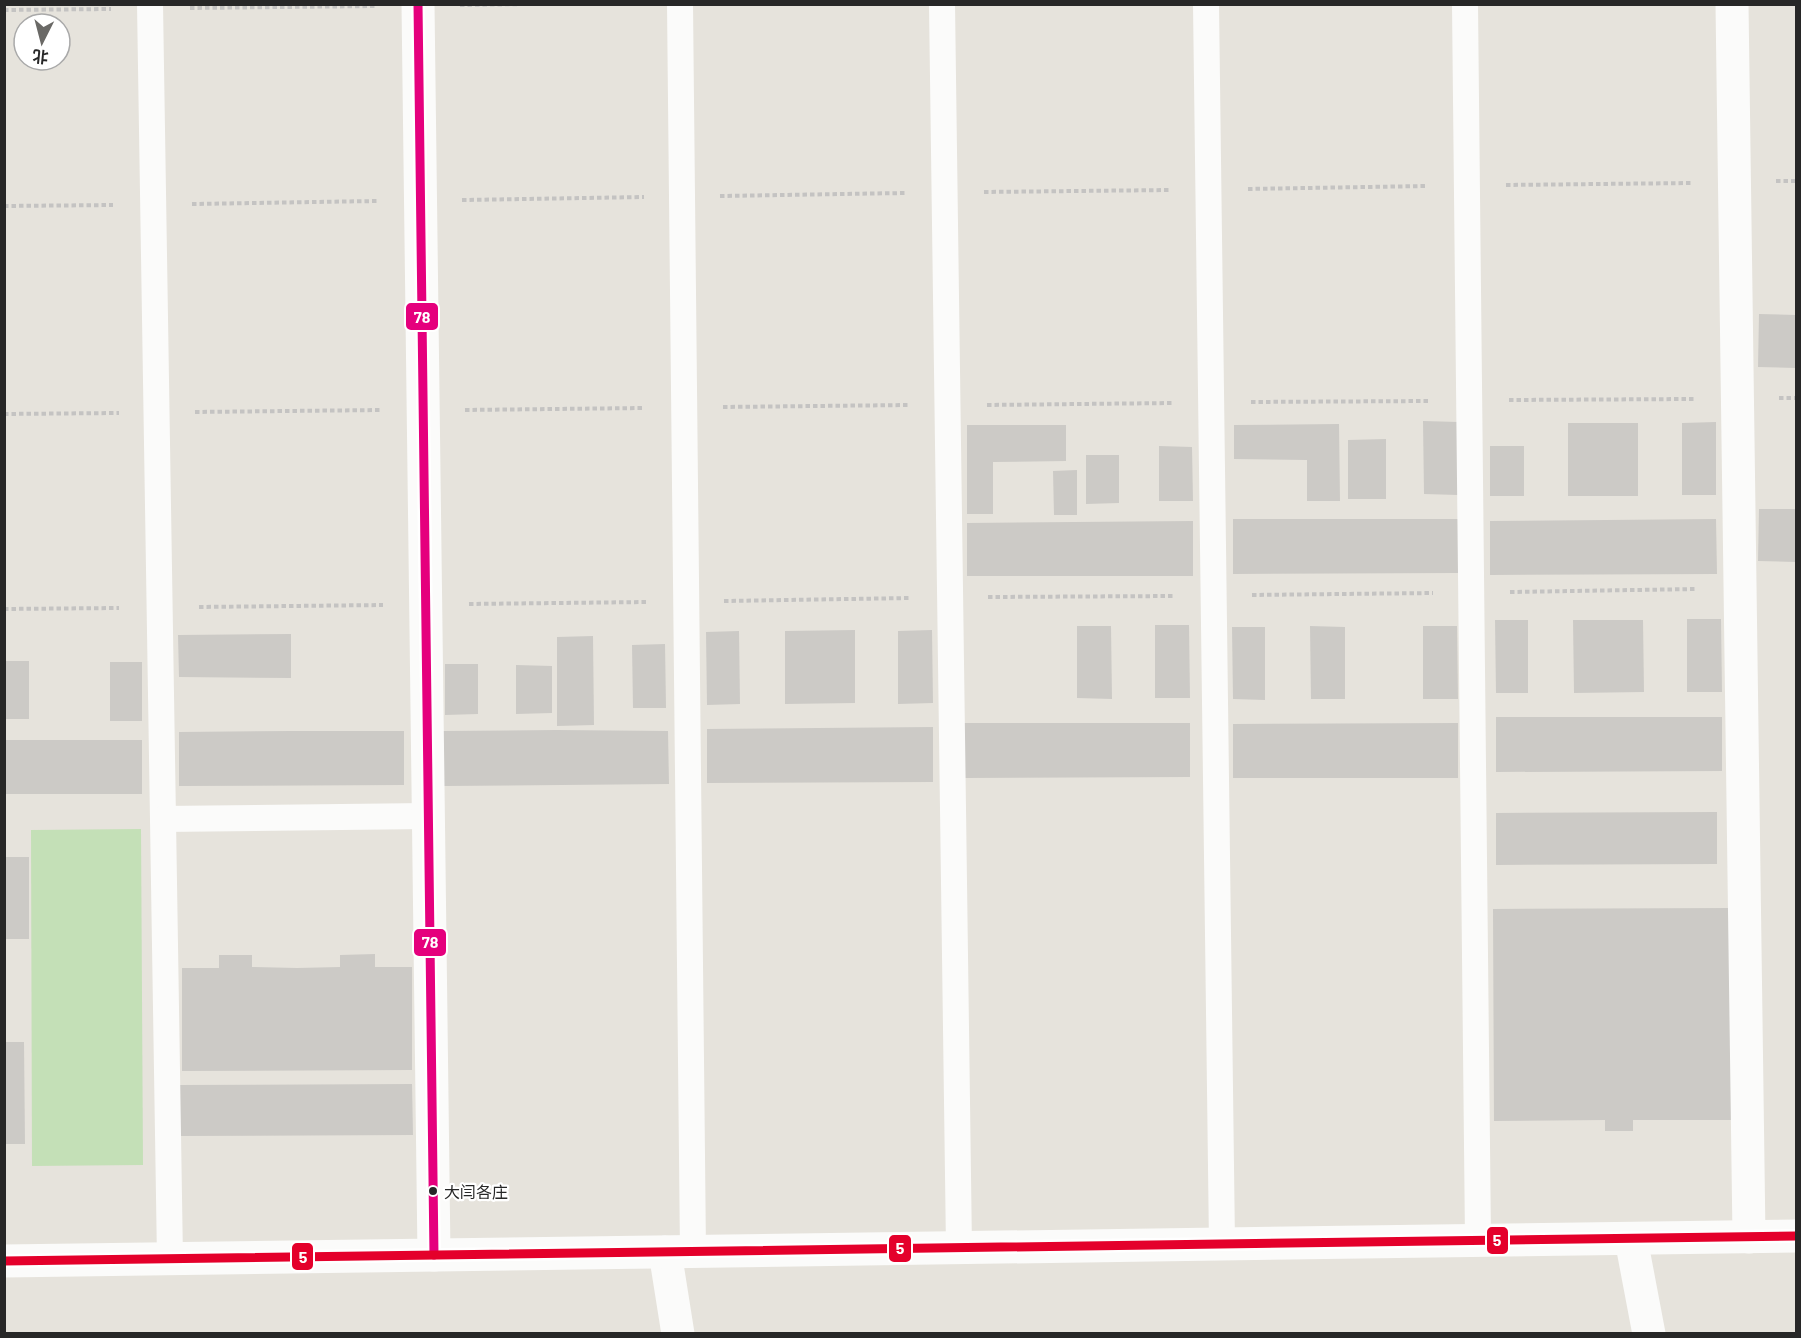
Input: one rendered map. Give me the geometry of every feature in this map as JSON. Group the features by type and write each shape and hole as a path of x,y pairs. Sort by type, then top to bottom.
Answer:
{"street":[{"path":"1732,4 1749,1237"},
{"path":"418,5 434,1255"},
{"path":"4,1261 1797,1236"},
{"path":"1631,1239 1649,1334"},
{"path":"678,1334 679,1252"}],"lane":[{"path":"679,1252 686,601 680,4"},
{"path":"942,4 959,1248"},
{"path":"1206,4 1222,1244"},
{"path":"1465,4 1478,1240"},
{"path":"150,7 170,1258"},
{"path":"163,819 428,816"}],"path":[{"path":"4,10 528,4"},
{"path":"4,206 1797,181"},
{"path":"4,414 1797,398"},
{"path":"4,609 1740,589"}],"green space":[{"path":"141,829 143,1165 32,1166 31,830"}],"building":[{"path":"1759,314 1796,315 1796,368 1758,367"},
{"path":"1423,421 1458,422 1458,495 1424,494"},
{"path":"1716,422 1716,495 1682,495 1682,423"},
{"path":"1568,423 1638,423 1638,496 1568,496"},
{"path":"1339,424 1340,501 1307,501 1307,460 1234,459 1234,425"},
{"path":"967,425 1066,425 1066,461 993,462 993,514 967,514"},
{"path":"1386,439 1386,499 1348,499 1348,440"},
{"path":"1159,446 1192,447 1193,501 1159,501"},
{"path":"1490,446 1524,446 1524,496 1490,496"},
{"path":"1086,455 1119,455 1119,503 1086,504"},
{"path":"1077,470 1077,515 1054,515 1053,471"},
{"path":"1759,509 1796,509 1796,562 1758,561"},
{"path":"1233,519 1458,519 1458,573 1233,574"},
{"path":"1716,519 1717,574 1490,575 1490,521"},
{"path":"1193,521 1193,576 967,576 967,523"},
{"path":"1687,619 1721,619 1722,692 1687,692"},
{"path":"1495,620 1528,620 1528,693 1496,693"},
{"path":"1573,620 1643,620 1644,692 1574,693"},
{"path":"1155,625 1189,625 1190,698 1155,698"},
{"path":"1077,626 1111,626 1112,699 1077,698"},
{"path":"1310,626 1345,627 1345,699 1311,699"},
{"path":"1423,626 1457,626 1458,699 1423,699"},
{"path":"1232,627 1265,627 1265,700 1233,699"},
{"path":"855,630 855,703 785,704 785,631"},
{"path":"932,630 933,703 898,704 898,631"},
{"path":"739,631 740,704 707,705 706,632"},
{"path":"291,634 291,678 179,677 178,635"},
{"path":"593,636 594,725 557,726 557,637"},
{"path":"665,644 666,708 633,708 632,645"},
{"path":"4,661 29,661 29,719 4,719"},
{"path":"110,662 142,662 142,721 110,721"},
{"path":"445,664 478,664 478,714 445,715"},
{"path":"516,665 552,666 552,713 516,714"},
{"path":"1496,717 1722,717 1722,771 1496,772"},
{"path":"964,723 1190,723 1190,777 965,778"},
{"path":"1458,723 1458,778 1233,778 1233,724"},
{"path":"933,727 933,782 707,783 707,729"},
{"path":"404,731 404,785 179,786 179,732"},
{"path":"443,731 668,731 669,784 444,786"},
{"path":"4,740 142,740 142,794 4,794"},
{"path":"1717,812 1717,864 1496,865 1496,813"},
{"path":"4,857 29,857 29,939 4,939"},
{"path":"1733,908 1734,1120 1633,1120 1633,1131 1605,1131 1605,1120 1494,1121 1493,909"},
{"path":"375,954 375,967 412,967 412,1070 182,1071 182,968 219,968 219,955 252,955 252,967 340,967 340,955"},
{"path":"4,1042 24,1042 25,1144 4,1144"},
{"path":"412,1084 413,1135 177,1136 177,1085"}],"transit line":[{"name":"78","path":"418,4 434,1255"},
{"name":"5","path":"4,1261 1796,1236"}],"place":[{"name":"大闫各庄","path":"433,1191"}]}
